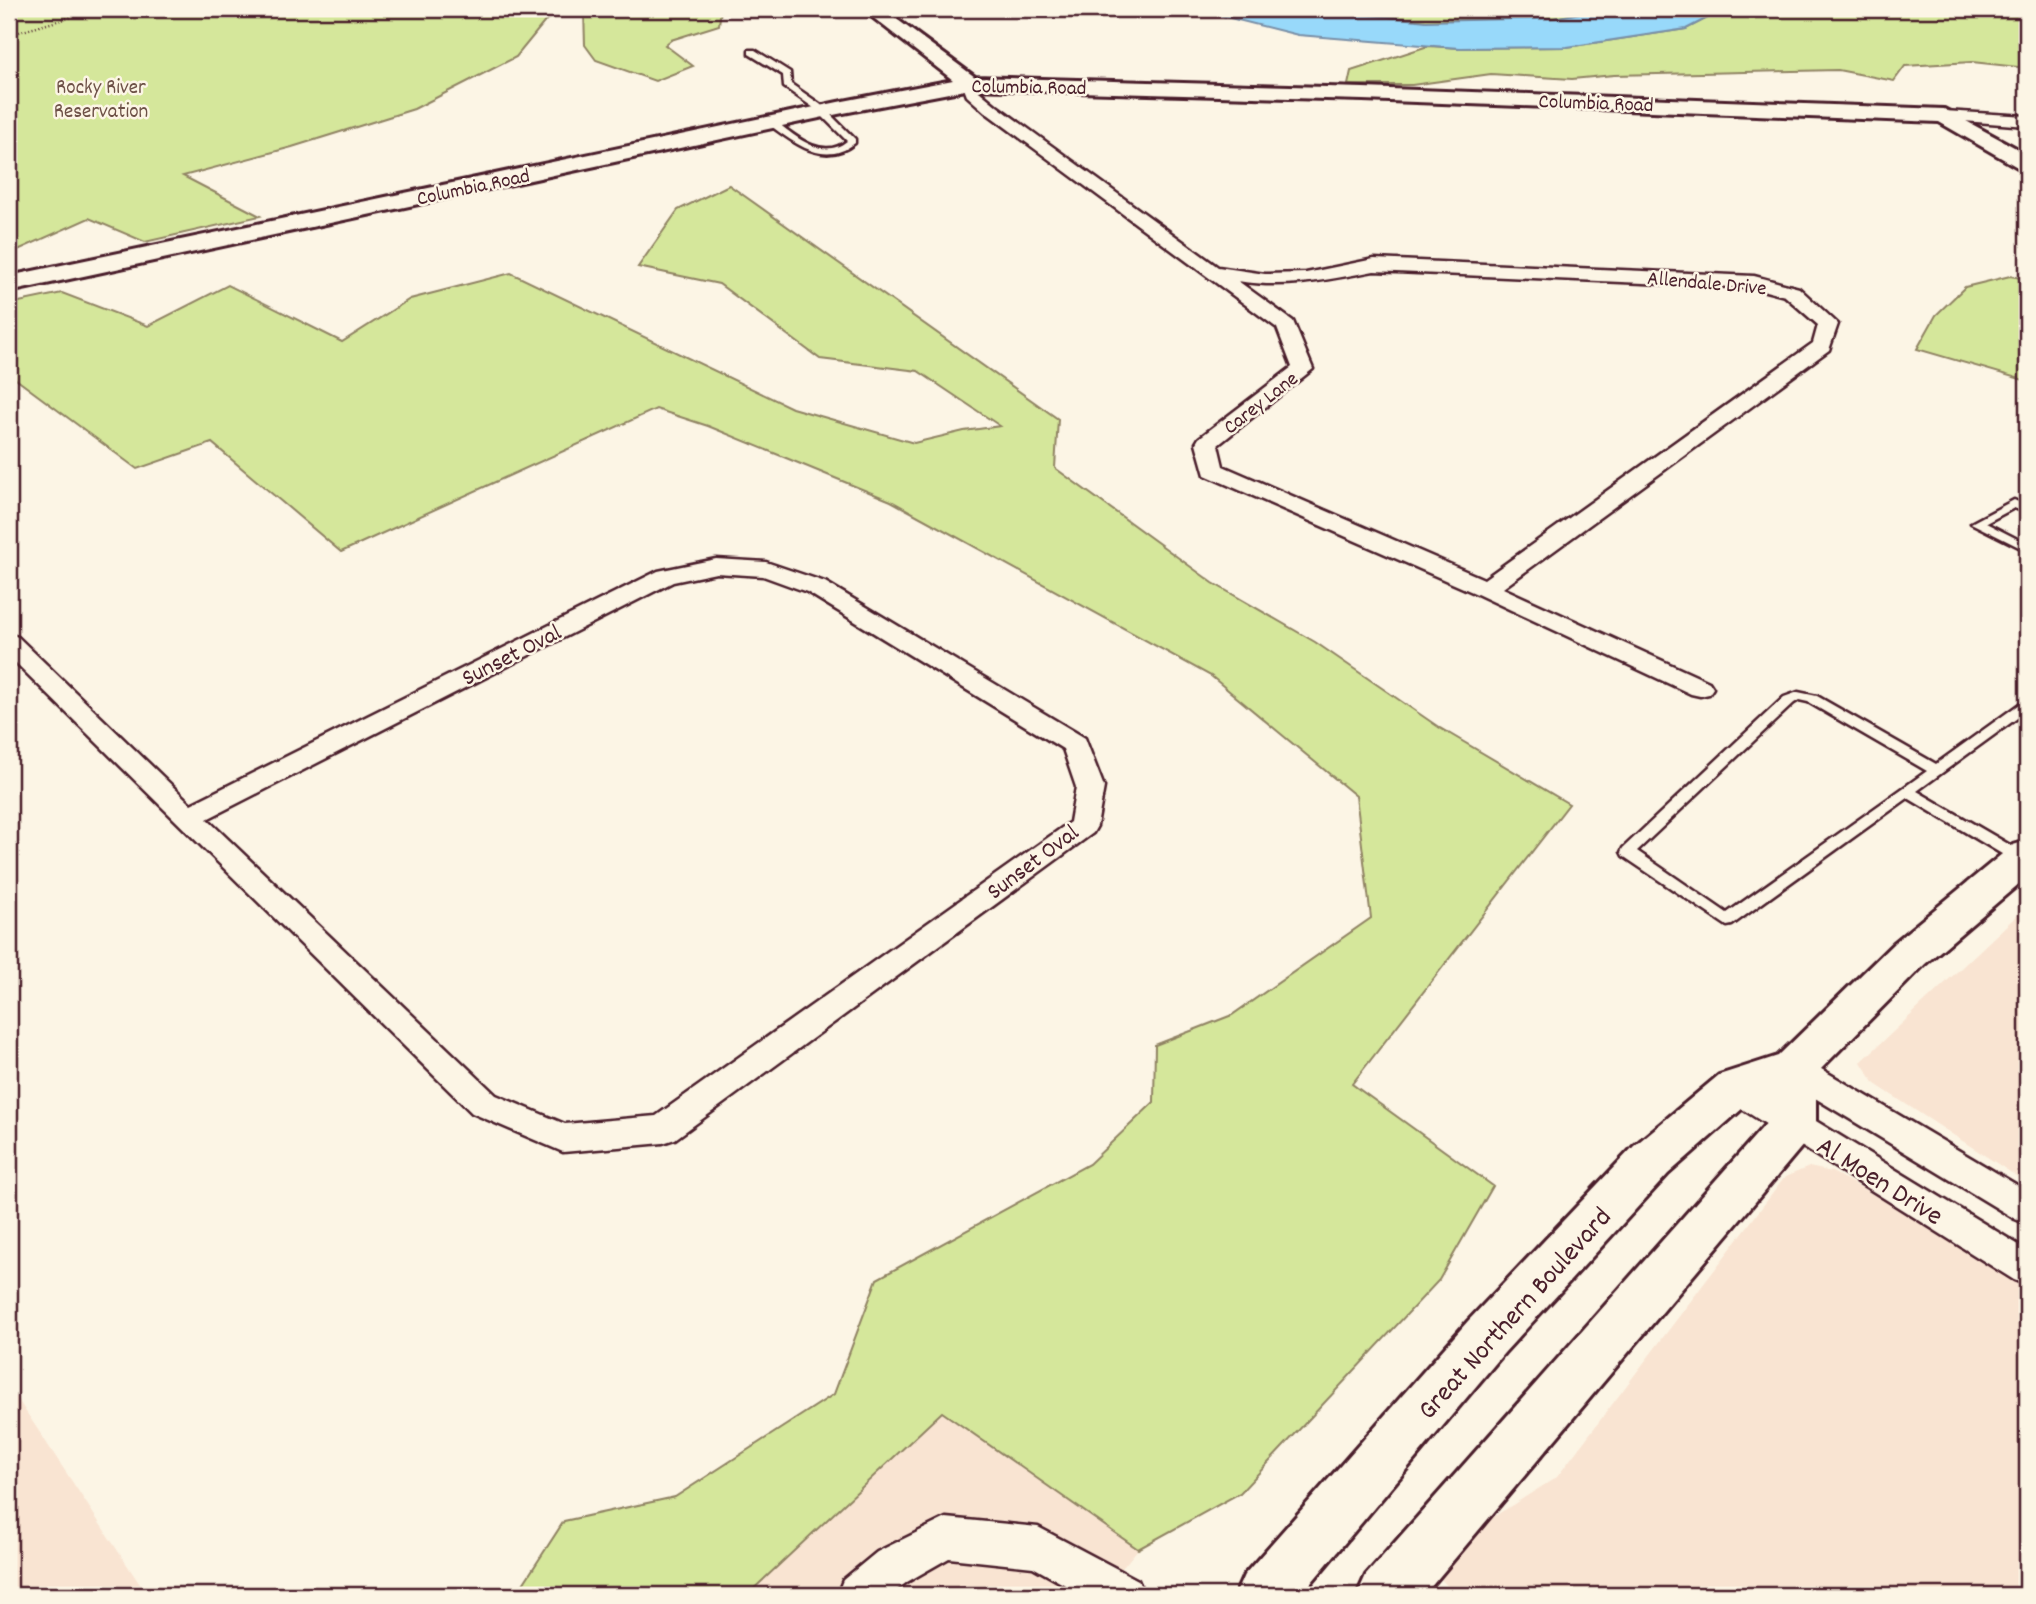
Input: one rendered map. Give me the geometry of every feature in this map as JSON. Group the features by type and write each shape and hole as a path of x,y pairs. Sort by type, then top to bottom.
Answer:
{"street":[{"path":"871,9 970,83 972,93 991,109 1209,269 1288,310 1306,279"},
{"name":"Columbia Road","path":"9,284 771,122 970,83 1363,93 2027,121"},
{"path":"1944,116 2027,163"},
{"name":"Allendale Drive","path":"1209,269 1265,280 1306,279 1374,265 1754,282 1792,292 1828,324 1822,346 1486,589"},
{"name":"Carey Lane","path":"1288,310 1303,369 1207,443 1213,470 1486,589 1700,688"},
{"name":"Sunset Oval","path":"9,642 188,817 484,1104 563,1138 663,1129 1083,826 1090,787 1075,744 816,587 766,569 716,566 666,576 188,817"},
{"name":"Great Northern Boulevard","path":"1264,1595 1486,1337 1651,1160 1735,1088 1794,1069 1834,1026 1910,953 2024,857"},
{"path":"1386,1595 1793,1125 1794,1069"},
{"name":"Al Moen Drive","path":"1794,1069 2027,1209"},
{"name":"Al Moen Drive","path":"1735,1088 2027,1269"},
{"path":"858,1595 892,1567 946,1538 1038,1547 1123,1595"}],"lane":[{"path":"752,52 787,74 787,85 817,106 851,138 848,145 830,151 810,149 771,122"},
{"path":"2027,510 2014,503 1977,523 2027,548"},
{"path":"1936,770 1812,699 1798,696 1789,700 1628,852 1727,921 2027,705"},
{"path":"1907,791 2024,857"}],"path":[{"path":"9,35 99,9"}],"shaded area":[{"path":"2027,906 2027,1183 1875,1084 1861,1062"},
{"path":"1809,1167 1832,1172 1897,1207 2027,1288 2027,1595 1456,1595 1437,1575 1474,1529 1557,1477 1785,1177"},
{"path":"9,1386 147,1595 9,1595"},
{"path":"942,1412 1138,1549 1100,1595 747,1595"}],"green space":[{"name":"Rocky River Reservation","path":"9,9 721,9 719,25 671,40 665,45 693,66 655,81 596,60 585,45 584,10 547,19 516,57 414,109 292,147 183,176 260,216 145,242 89,218 9,254"},
{"path":"1314,9 1602,9 1554,18 1426,21"},
{"path":"1725,9 2027,9 2027,68 1972,62 1905,66 1894,81 1838,70 1614,75 1572,79 1491,74 1412,85 1348,85 1351,71 1428,46 1567,47 1686,29"},
{"path":"729,185 1058,419 1055,468 1213,583 1315,642 1440,728 1569,804 1352,1084 1493,1186 1439,1280 1240,1493 1138,1549 942,1412 747,1595 516,1595 564,1521 675,1497 834,1394 877,1279 1089,1164 1154,1102 1155,1045 1232,1015 1371,918 1356,796 1211,676 891,501 708,426 656,409 341,552 212,443 137,469 9,374 9,304 62,293 148,326 228,285 342,342 410,299 511,273 792,408 914,443 1000,426 918,371 820,359 719,284 638,267 678,210"},
{"path":"2010,276 2027,279 2027,381 1917,349 1936,315 1965,287"}],"water":[{"path":"1194,9 1314,9 1426,21 1554,18 1602,9 1725,9 1686,29 1567,47 1459,48 1298,35"}]}
